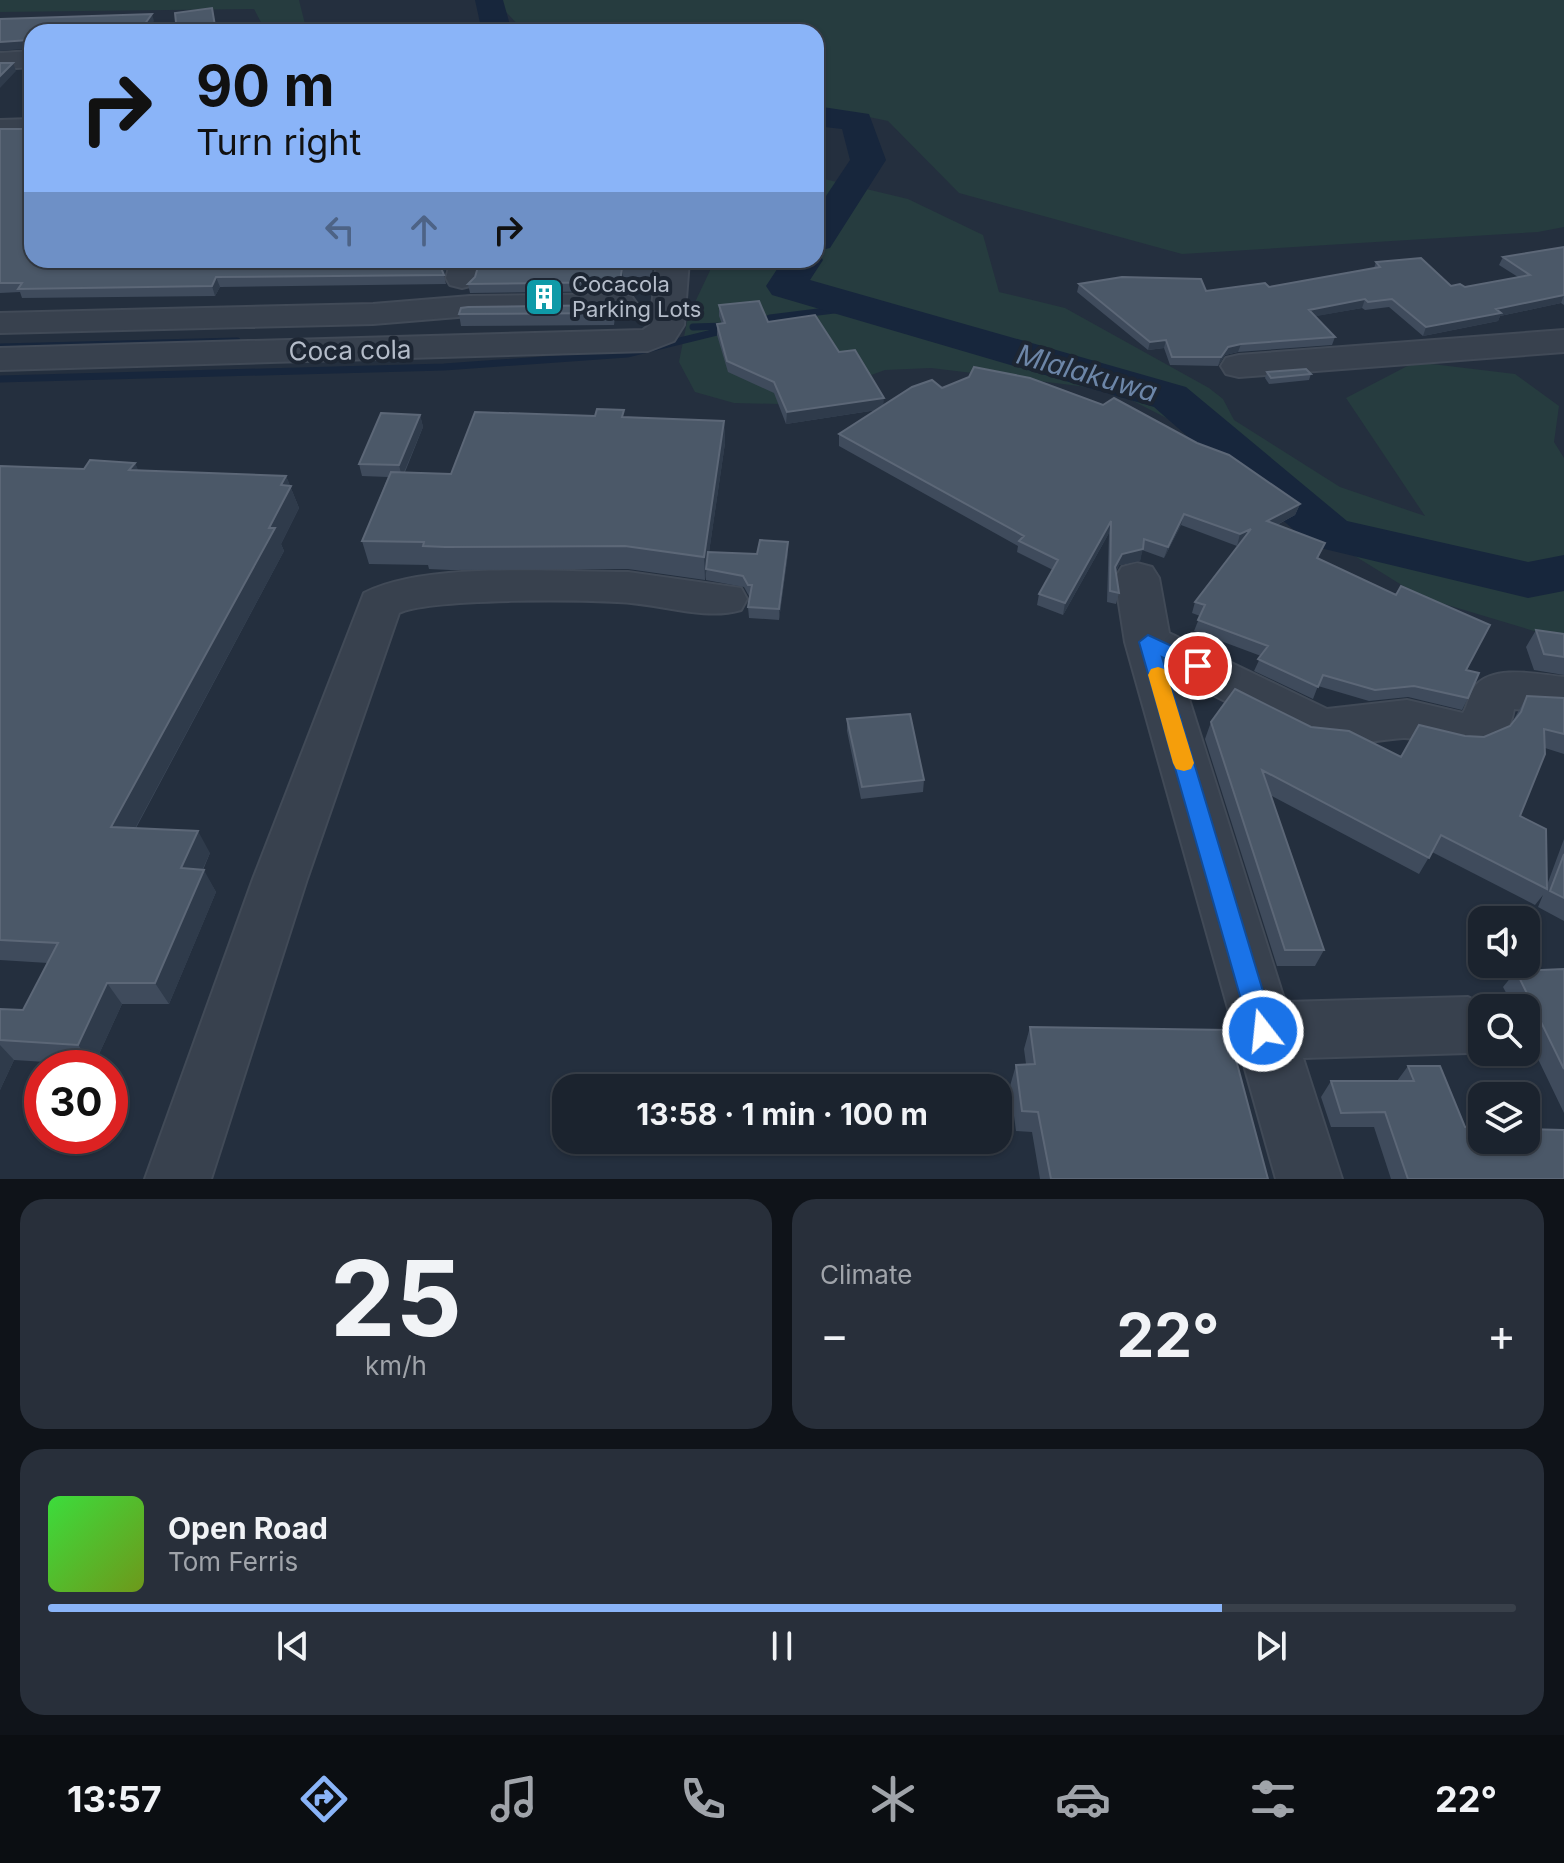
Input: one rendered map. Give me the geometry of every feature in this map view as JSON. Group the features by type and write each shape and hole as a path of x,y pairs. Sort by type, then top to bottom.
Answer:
{"street":[{"path":"0,61 24,60"},
{"path":"0,128 24,127"},
{"name":"Coca cola","path":"0,359 642,341 662,334 667,325 673,268"},
{"path":"0,323 373,314 470,306 620,304"},
{"path":"1239,366 1564,341"},
{"path":"1137,578 1148,642 1309,1179"},
{"path":"178,1179 285,865 380,604 397,595 451,588 628,587 725,599"},
{"path":"1148,642 1322,728 1407,719 1463,732 1480,729 1488,723 1492,699 1501,692 1564,695"},
{"path":"1263,1031 1468,1025"}],"green space":[{"path":"0,0 299,0 305,24 262,24 254,9 0,12"},
{"path":"495,0 1564,0 1564,227 1538,232 1182,254 959,193 888,121 824,108 824,24 517,24"},
{"path":"824,179 908,199 983,235 999,292 1065,308 1209,388 1223,399 1234,420 1340,487 1425,516 1346,398 1415,362 1515,374 1559,406 1554,442 1564,458 1564,640 1421,597 1313,530 1282,496 1231,457 1178,424 1112,390 931,368 885,370 805,399 779,404 734,403 695,392 679,362 688,317 711,268 824,268"}],"building":[{"path":"212,8 215,24 176,24 175,13"},
{"path":"152,14 145,24 24,24 24,40 0,42 0,19"},
{"path":"0,63 13,63 0,76"},
{"path":"0,129 24,129 24,268 441,268 444,275 216,277 212,286 18,289 22,283 0,283"},
{"path":"1564,247 1564,295 1496,309 1501,313 1426,327 1392,299 1368,302 1365,299 1309,310 1335,337 1241,344 1228,347 1221,357 1172,357 1166,340 1150,342 1079,284 1122,277 1201,279 1206,291 1265,283 1269,287 1380,267 1376,262 1421,258 1451,286 1460,284 1465,287 1530,275 1503,257"},
{"path":"478,268 622,268 620,282 468,284"},
{"path":"759,301 768,322 815,315 839,352 855,350 884,398 787,412 774,382 727,361 717,324 725,323 719,305"},
{"path":"614,305 613,313 459,314 461,308 468,307"},
{"path":"974,367 1030,378 1103,405 1114,398 1197,443 1229,455 1300,504 1267,521 1325,543 1317,558 1396,595 1401,586 1490,625 1466,670 1479,673 1468,698 1414,686 1375,690 1323,675 1318,687 1258,659 1268,646 1198,620 1205,605 1195,602 1251,529 1240,534 1184,514 1168,547 1144,539 1143,549 1122,554 1115,567 1119,593 1110,591 1111,521 1065,603 1039,594 1058,560 1019,541 1024,536 839,434 912,387 932,380 942,388 969,377"},
{"path":"1306,369 1311,374 1271,378 1267,372"},
{"path":"597,409 624,410 622,417 724,421 704,557 625,546 445,547 423,546 424,542 362,541 391,472 451,474 475,412 595,416"},
{"path":"381,413 420,415 399,465 359,464"},
{"path":"90,460 135,463 129,470 286,476 281,485 291,486 269,528 275,528 111,827 198,831 181,868 204,870 155,983 107,983 78,1045 0,1040 0,1009 23,1010 58,943 0,940 0,466 84,469"},
{"path":"760,540 788,542 779,609 748,607 752,585 748,585 743,576 706,569 708,552 757,554"},
{"path":"1536,630 1564,634 1564,657 1544,654"},
{"path":"1235,689 1311,727 1349,731 1401,757 1419,725 1465,736 1484,737 1510,726 1521,712 1527,696 1564,698 1564,734 1544,729 1545,754 1520,816 1546,829 1547,889 1441,835 1429,858 1262,770 1324,950 1285,950 1211,722"},
{"path":"910,714 924,780 862,787 847,719"},
{"path":"1564,854 1564,898 1550,891"},
{"path":"1564,969 1564,1069 1540,1020 1540,994 1527,994 1519,978 1540,978 1540,970"},
{"path":"1030,1027 1228,1030 1268,1179 1051,1179 1038,1112 1022,1111 1016,1065 1035,1064"},
{"path":"1408,1066 1440,1066 1465,1127 1468,1127 1468,1154 1540,1154 1540,1129 1564,1130 1564,1179 1408,1179 1385,1112 1341,1113 1331,1081 1414,1081"}],"waterway":[{"name":"Mlalakuwa","path":"489,0 495,24"},
{"name":"Mlalakuwa","path":"824,117 857,121 868,160 824,228"},
{"name":"Mlalakuwa","path":"798,268 786,286 1170,397 1330,534 1528,580 1564,573"},
{"path":"755,324 770,318 858,307"},
{"path":"693,327 726,326"},
{"path":"0,379 444,367 627,354 729,329"},
{"path":"0,347 237,341"}],"slow traffic":[{"path":"1158,675 1184,763"}],"place":[{"name":"Cocacola Parking Lots","path":"544,297"}],"route":[{"path":"1198,666 1148,642 1263,1031"}]}
